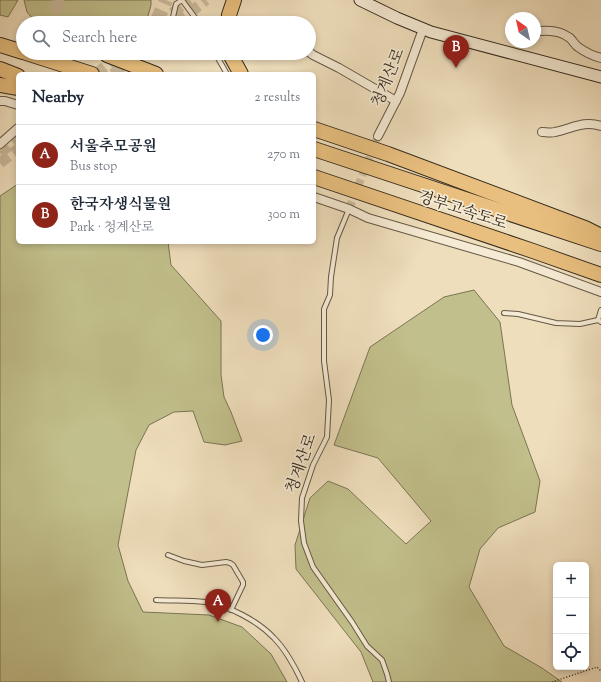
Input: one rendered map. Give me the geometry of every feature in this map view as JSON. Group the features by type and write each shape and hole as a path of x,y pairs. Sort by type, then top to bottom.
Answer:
{"highway":[{"path":"229,16 234,0"},
{"path":"0,44 16,50"},
{"path":"48,60 86,72"},
{"path":"120,60 151,72"},
{"path":"233,60 240,72"},
{"path":"0,69 16,75"},
{"path":"0,85 16,88"},
{"path":"316,127 363,146"},
{"path":"316,130 402,159 585,228 601,236"},
{"name":"경부고속도로","path":"316,150 601,244"},
{"name":"경부고속도로","path":"316,178 601,275"}],"main road":[{"path":"360,0 397,18 431,32 601,77"}],"street":[{"name":"청계산로","path":"378,136 400,93 423,29"},
{"path":"541,31 550,30 559,33 569,38 578,47 594,56 601,58"},
{"path":"316,56 396,101"},
{"path":"0,101 16,104"},
{"path":"542,132 553,133 584,123 601,126"},
{"path":"0,144 16,130"},
{"path":"316,198 349,209 368,218 519,262 601,292"}],"lane":[{"path":"173,16 176,4 182,0 194,16"},
{"path":"219,60 226,72"},
{"name":"청계산로","path":"349,209 337,238 330,294 324,309 324,361 329,400 327,437 313,465 302,498 301,521 304,543 313,567 367,646 382,660 388,682"},
{"path":"504,313 518,314 556,323 580,324 599,321 601,310"},
{"path":"168,555 184,561 202,565 226,562 233,565 242,579 243,585 231,610"},
{"path":"156,600 206,602 231,610 248,618 263,628 275,639 292,662 302,682"}],"path":[{"path":"552,682 597,667 601,671"}],"shaded area":[{"path":"0,0 18,0 8,17 0,15"},
{"path":"24,0 151,0 148,16 30,16 27,12"},
{"path":"16,185 16,244 168,244 171,265 221,321 221,375 224,397 242,441 225,445 204,442 193,411 174,412 149,425 136,450 118,545 128,581 143,612 209,615 242,627 271,654 287,682 0,682 0,196"},
{"path":"474,290 500,322 512,405 540,481 535,512 498,528 480,549 469,587 504,646 542,668 562,682 373,682 361,652 296,569 295,545 310,498 328,481 348,489 406,544 431,521 378,458 334,445 370,347 444,297"}],"tunnel":[{"path":"57,0 58,8 62,16"},
{"path":"159,16 166,0"},
{"path":"168,16 190,0"},
{"path":"186,16 206,0"},
{"path":"98,72 113,60"},
{"path":"115,72 130,60"},
{"path":"349,209 378,136"},
{"path":"0,153 16,140"},
{"path":"0,163 16,151"}],"place":[{"name":"한국자생식물원","path":"456,68"},
{"name":"서울추모공원","path":"218,622"}]}
